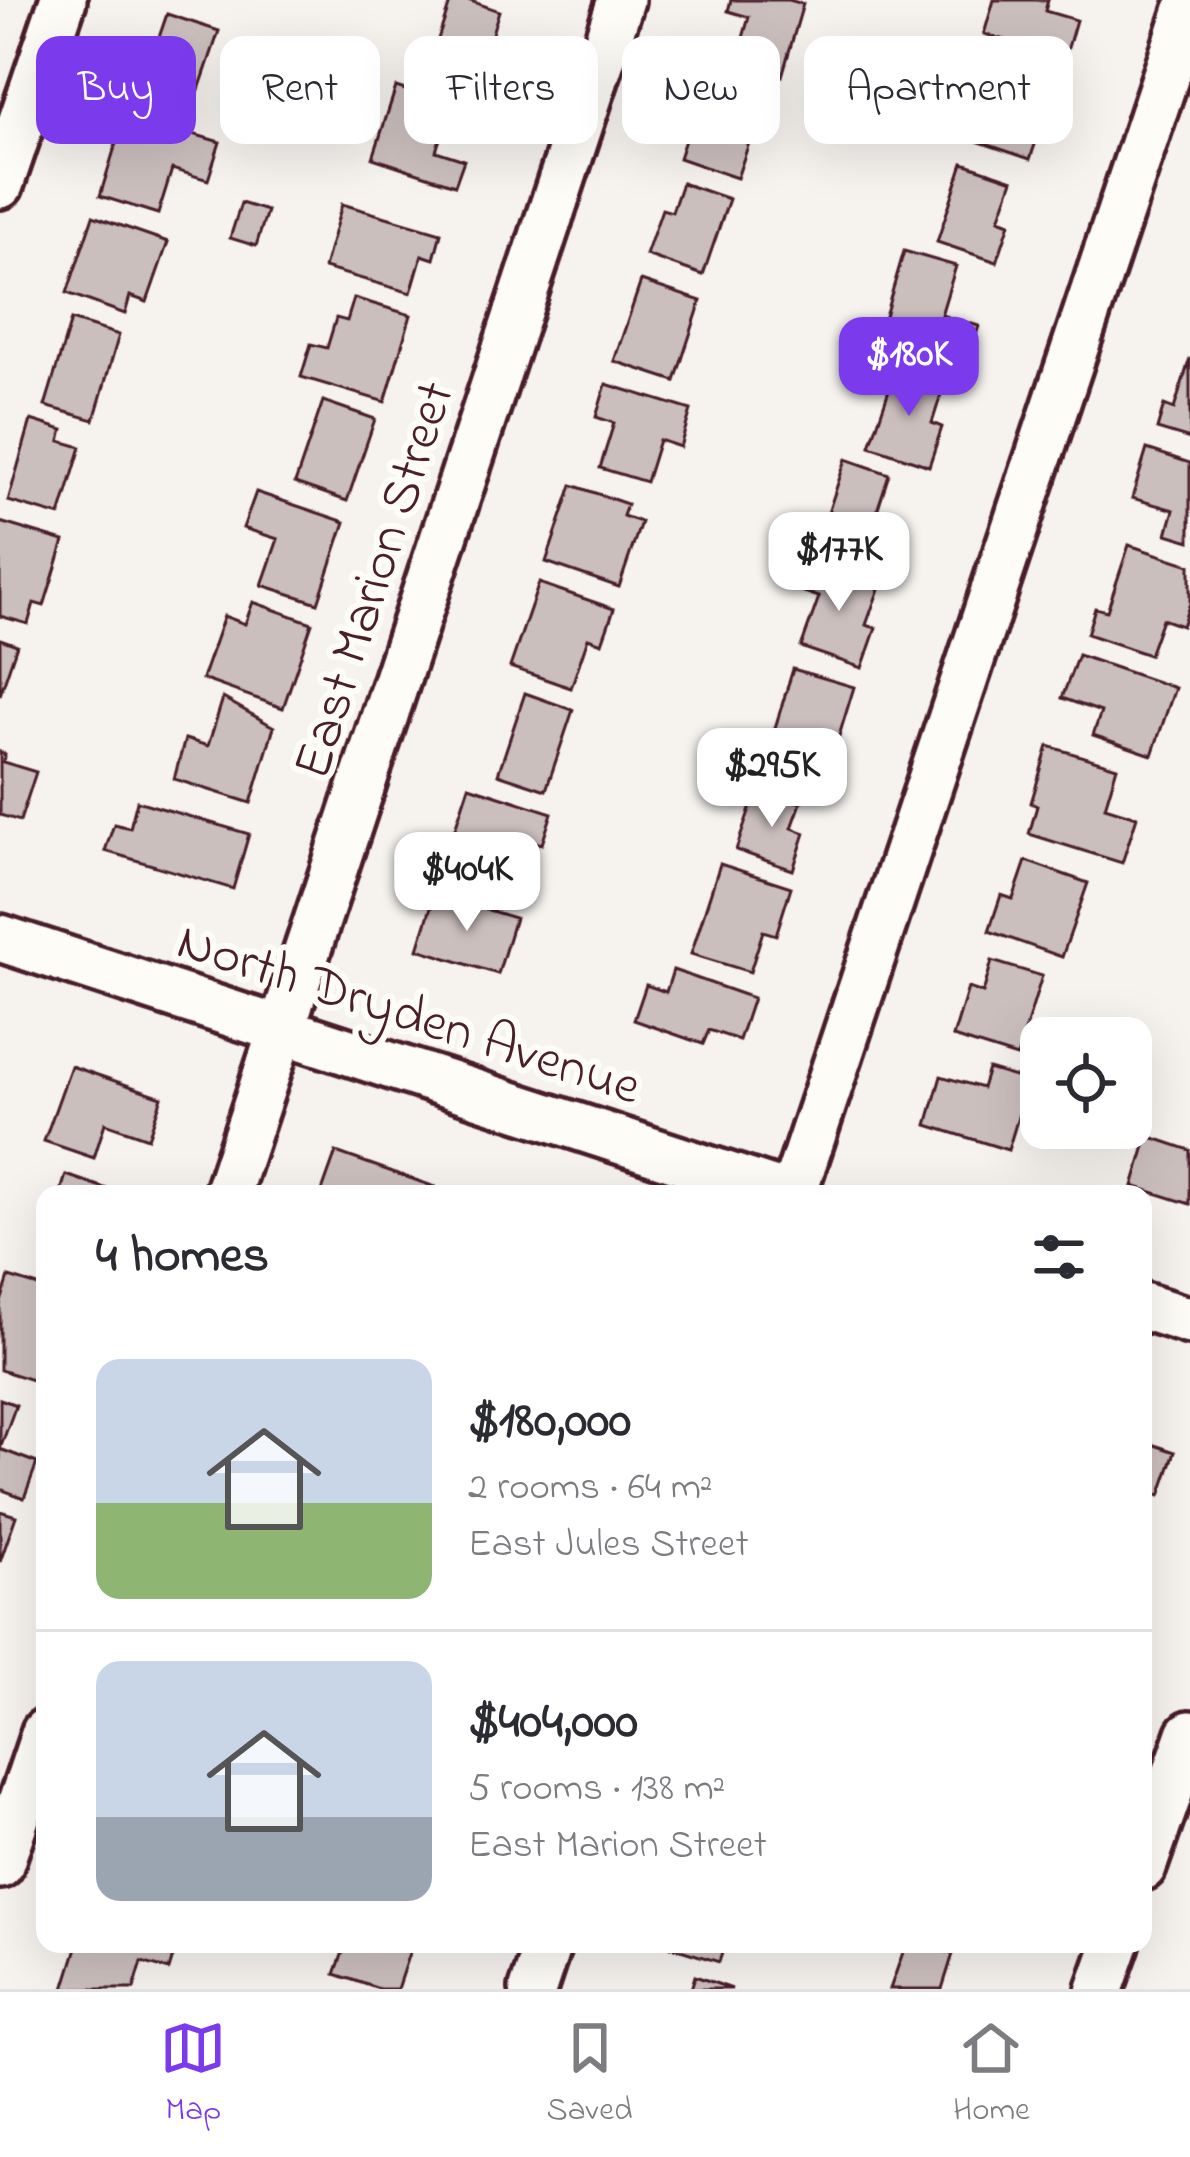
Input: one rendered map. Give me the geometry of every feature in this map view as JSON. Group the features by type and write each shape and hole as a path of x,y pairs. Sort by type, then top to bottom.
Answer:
{"street":[{"path":"0,185 63,0"},
{"name":"East Marion Street","path":"230,1185 621,0"},
{"path":"791,1185 1190,3"},
{"name":"North Dryden Avenue","path":"0,938 761,1185"},
{"path":"1152,1309 1190,1321"},
{"path":"1162,1850 1190,1734"},
{"path":"0,1865 36,1759"},
{"path":"533,1989 545,1953"},
{"path":"1100,1989 1113,1953"}],"building":[{"path":"451,0 468,0 499,11 491,36 439,36"},
{"path":"731,0 803,4 782,76 780,36 744,36 749,17 728,11"},
{"path":"994,0 1048,0 1045,11 1076,20 1071,36 984,34"},
{"path":"167,14 219,31 196,98 196,36 159,36"},
{"path":"396,87 404,90 404,144 438,144 436,151 464,160 455,185 373,158"},
{"path":"196,135 220,142 208,180 172,169 158,214 100,196 116,144 196,144"},
{"path":"684,144 749,144 737,178 679,158"},
{"path":"986,144 1035,144 1030,159"},
{"path":"963,163 1013,180 999,219 1010,223 997,262 937,242"},
{"path":"682,183 729,199 703,275 646,255 662,209 672,212"},
{"path":"241,203 267,211 256,246 230,238"},
{"path":"342,204 441,233 434,259 422,255 411,293 324,268"},
{"path":"93,216 168,242 147,302 130,296 125,314 67,293"},
{"path":"904,251 956,266 941,315 979,326 966,366 878,340"},
{"path":"641,281 701,301 675,381 614,361"},
{"path":"354,298 411,315 385,402 301,377 311,344 327,348 336,318 347,321"},
{"path":"71,320 119,335 94,420 45,406"},
{"path":"1190,358 1190,439 1157,429 1164,405 1174,409"},
{"path":"896,369 944,385 932,423 942,427 929,466 870,446"},
{"path":"606,384 691,410 680,447 659,440 646,482 600,468 614,423 596,417"},
{"path":"323,401 375,419 347,501 295,483"},
{"path":"31,420 63,430 60,441 81,447 60,516 8,501"},
{"path":"1147,449 1190,463 1190,541 1167,534 1174,510 1132,498"},
{"path":"846,459 889,474 875,517 907,528 895,565 819,540"},
{"path":"572,485 627,504 623,516 641,522 619,587 546,562"},
{"path":"256,492 345,522 318,603 262,585 278,539 243,528"},
{"path":"0,522 64,541 44,606 34,603 28,624 0,616"},
{"path":"1129,545 1190,565 1190,603 1182,626 1162,619 1149,655 1087,634 1095,608 1107,611"},
{"path":"806,560 880,586 866,625 876,628 862,668 801,647 819,597 795,589"},
{"path":"539,583 614,609 602,643 588,638 571,688 510,667"},
{"path":"253,602 312,623 283,708 202,679 224,616 245,624"},
{"path":"0,639 17,645 0,695"},
{"path":"1078,655 1175,688 1152,755 1093,735 1101,712 1062,698"},
{"path":"793,669 854,687 828,772 767,754"},
{"path":"525,693 573,710 546,790 498,774"},
{"path":"223,698 274,727 251,803 174,779 185,739 208,746"},
{"path":"1048,746 1117,767 1105,807 1137,817 1122,863 1029,834 1037,806 1031,803"},
{"path":"0,752 5,754 3,762 36,772 20,821 0,815"},
{"path":"469,786 552,813 542,844 531,841 519,876 507,872 501,890 441,871"},
{"path":"757,788 801,803 792,828 805,833 793,870 736,850"},
{"path":"137,801 249,834 233,889 105,851 114,824 130,828"},
{"path":"1026,861 1088,883 1062,957 989,931 1001,895 1013,899"},
{"path":"720,864 791,887 776,935 763,931 750,972 691,954"},
{"path":"435,894 515,918 498,974 418,949"},
{"path":"992,961 1042,976 1029,1017 1020,1017 1017,1057 953,1037 968,988 983,993"},
{"path":"673,970 753,998 739,1040 709,1030 703,1044 634,1020 646,985 666,992"},
{"path":"71,1066 162,1097 148,1138 105,1123 94,1158 44,1141"},
{"path":"988,1069 1020,1078 1020,1111 1008,1150 927,1125 941,1076 982,1088"},
{"path":"1152,1137 1190,1150 1190,1204 1152,1192 1152,1185 1133,1185 1144,1149 1152,1149"},
{"path":"336,1152 429,1185 324,1185"},
{"path":"66,1175 95,1185 63,1185"},
{"path":"9,1277 36,1285 36,1381 0,1370 0,1305"},
{"path":"0,1399 16,1405 0,1449"},
{"path":"1152,1444 1175,1452 1160,1496 1152,1494"},
{"path":"0,1449 36,1463 24,1498 0,1489"},
{"path":"0,1511 16,1516 0,1562"},
{"path":"75,1953 174,1953 169,1970 142,1962 134,1989 64,1989"},
{"path":"343,1953 409,1953 397,1989 379,1989 335,1974"},
{"path":"690,1953 722,1953 719,1962"},
{"path":"903,1953 953,1954 942,1989 890,1989"},
{"path":"695,1976 732,1989 691,1989"}]}
